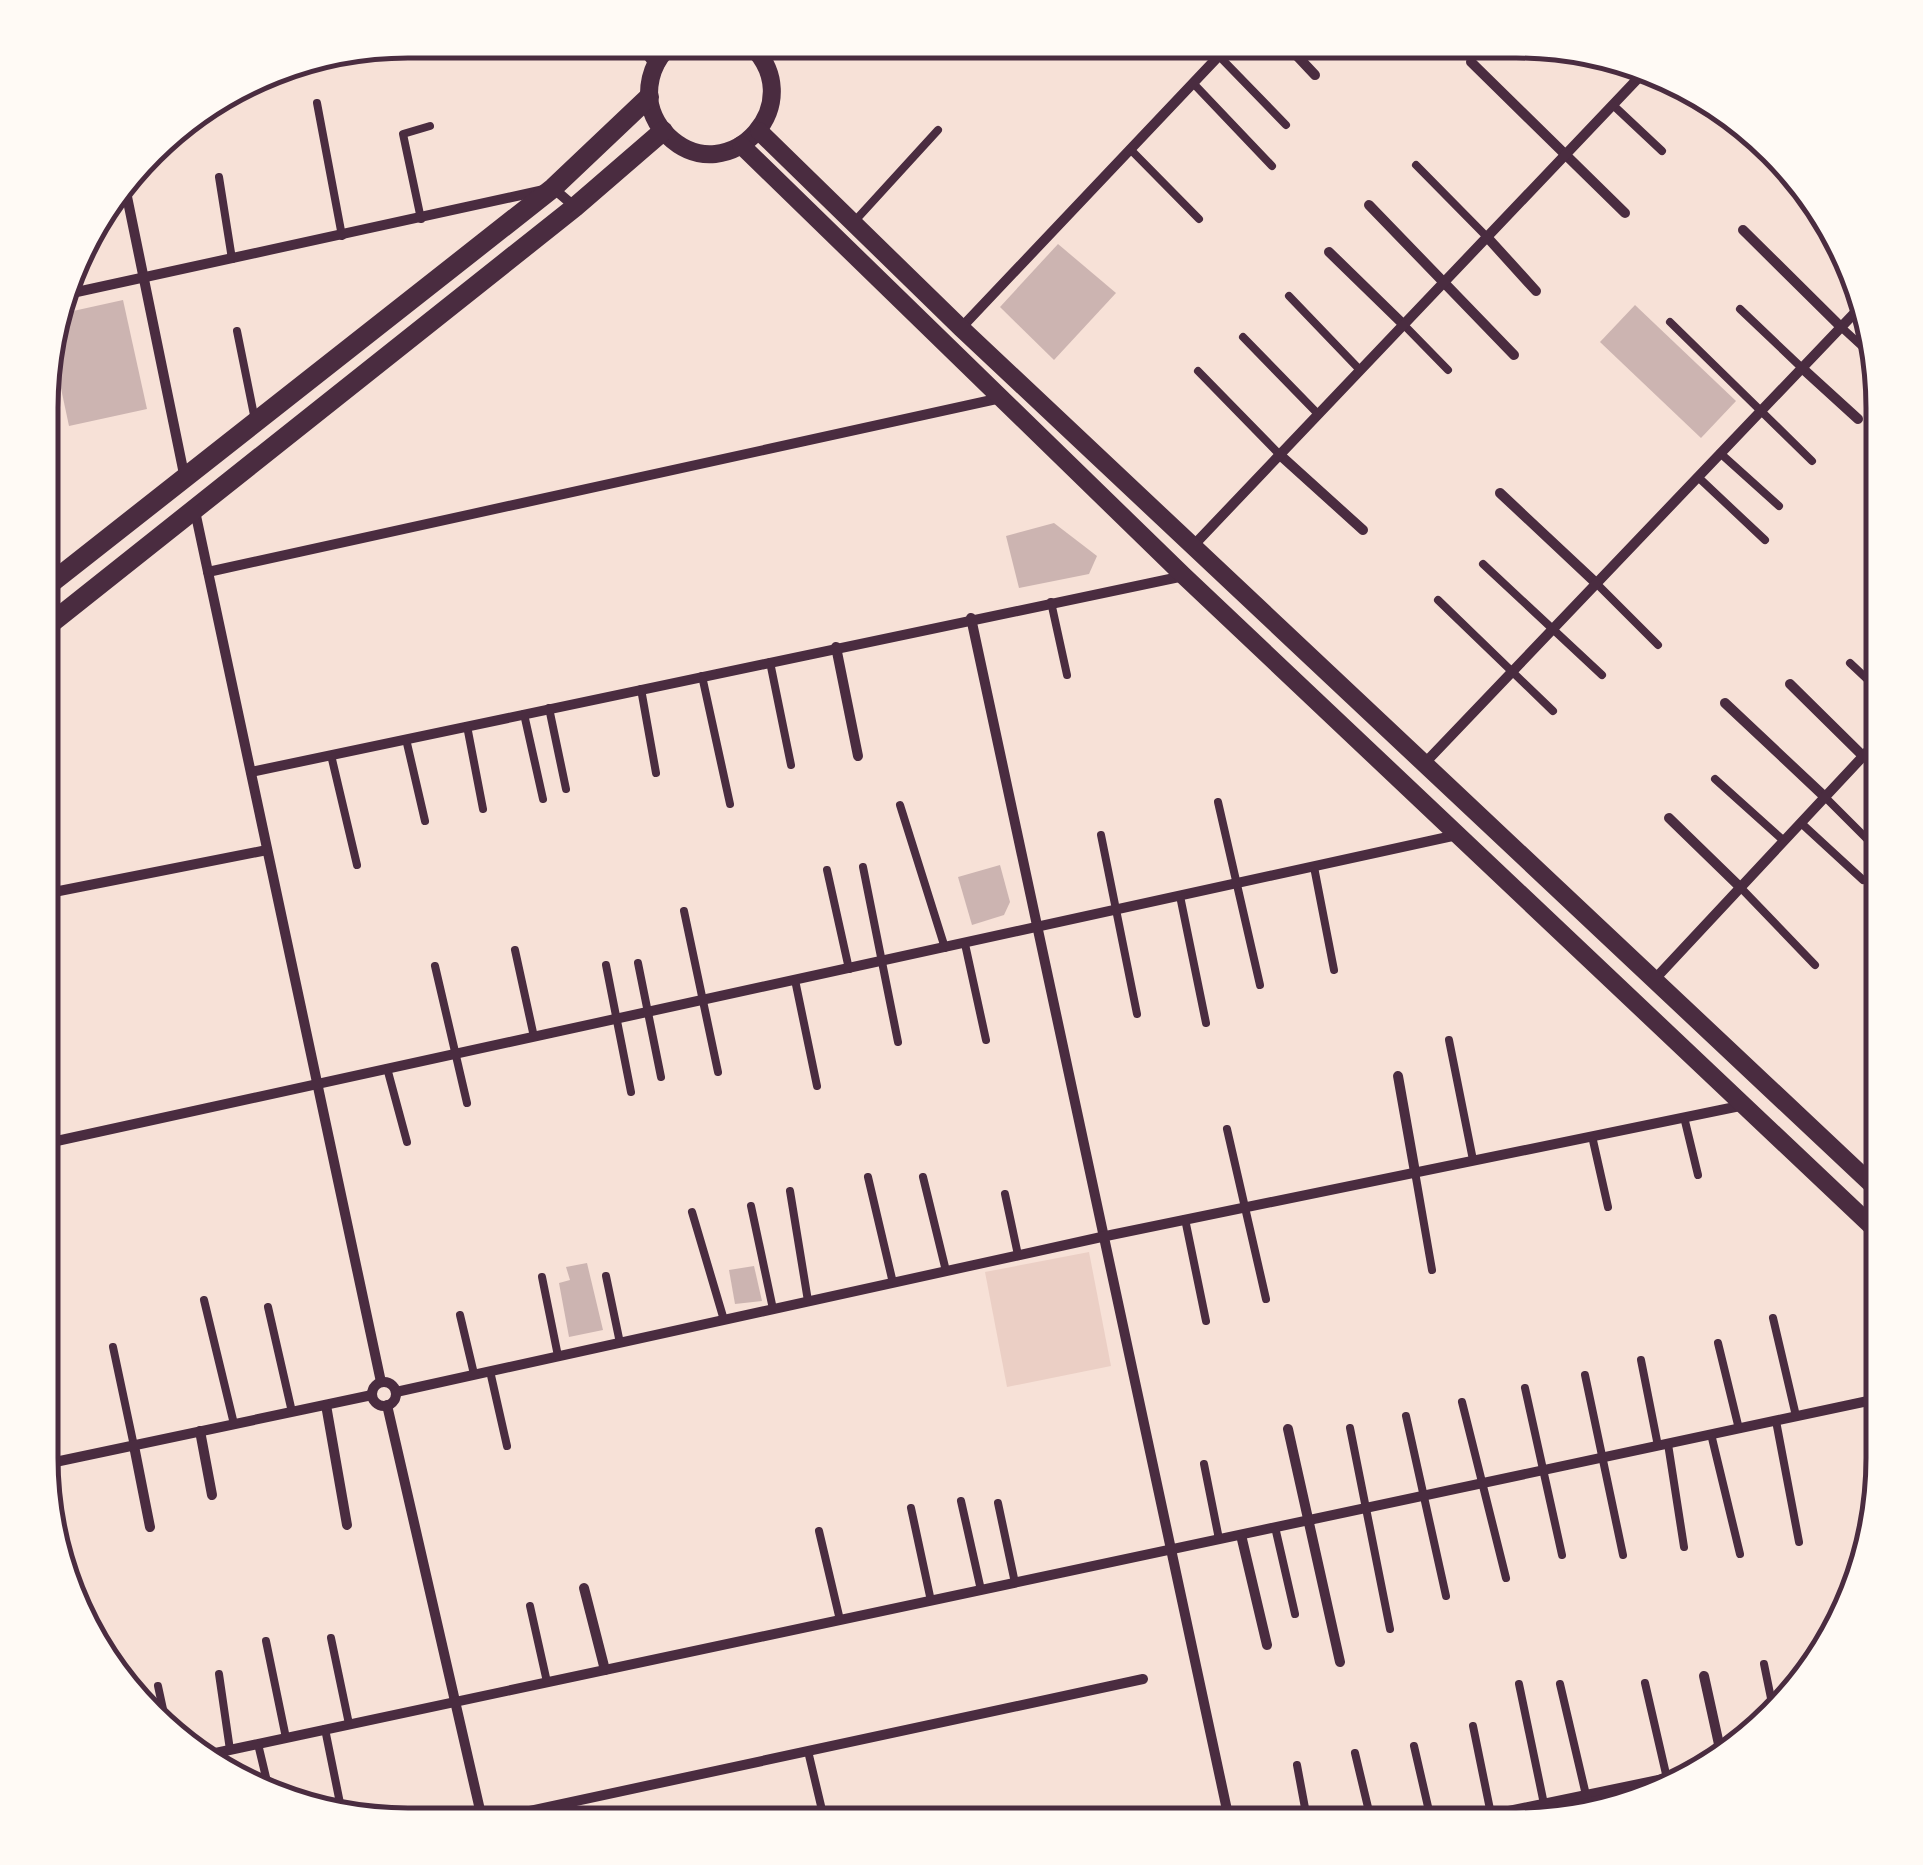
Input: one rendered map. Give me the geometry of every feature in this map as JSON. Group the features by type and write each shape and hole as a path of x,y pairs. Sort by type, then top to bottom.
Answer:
{"main road":[{"path":"58,578 553,188 649,96"},
{"path":"58,618 575,207 663,131"},
{"path":"185,480 195,510"}],"street":[{"path":"660,58 649,96 663,131 691,150 708,154 742,146 759,131 768,116 772,81 763,58"},
{"path":"961,328 1217,58"},
{"path":"1299,58 1315,76"},
{"path":"1470,62 1624,213"},
{"path":"1193,546 1637,80"},
{"path":"759,131 961,328 1865,1178"},
{"path":"742,146 1184,576 1865,1220"},
{"path":"78,291 553,188 575,207"},
{"path":"127,198 185,480"},
{"path":"1369,205 1514,355"},
{"path":"1743,230 1841,328"},
{"path":"1486,238 1536,291"},
{"path":"1329,252 1404,325"},
{"path":"1424,764 1853,315"},
{"path":"1802,368 1858,418"},
{"path":"208,572 1001,398"},
{"path":"1280,454 1362,530"},
{"path":"1500,493 1596,583"},
{"path":"58,1462 372,1395 381,1382 195,510"},
{"path":"251,772 1184,576"},
{"path":"970,618 1226,1807"},
{"path":"836,647 858,756"},
{"path":"1654,980 1863,756 1790,684"},
{"path":"1725,702 1824,798"},
{"path":"1669,818 1740,888"},
{"path":"58,1141 1458,834"},
{"path":"58,891 267,850"},
{"path":"1398,1076 1415,1172"},
{"path":"480,1807 387,1405 396,1392 1106,1236 1740,1106"},
{"path":"381,1382 389,1382 396,1392"},
{"path":"372,1395 378,1404 387,1405"},
{"path":"219,1752 1865,1402"},
{"path":"326,1405 347,1526"},
{"path":"1288,1430 1340,1662"},
{"path":"200,1432 212,1495"},
{"path":"134,1446 150,1527"},
{"path":"1241,1535 1267,1646"},
{"path":"584,1588 605,1670"},
{"path":"1704,1676 1719,1743"},
{"path":"551,1807 1142,1679"},
{"path":"1534,1807 1634,1787"}],"lane":[{"path":"1221,58 1286,125"},
{"path":"1193,83 1272,166"},
{"path":"317,103 342,236"},
{"path":"1613,105 1662,151"},
{"path":"421,219 404,134 430,126"},
{"path":"853,224 938,130"},
{"path":"1130,149 1200,220"},
{"path":"1416,165 1486,238"},
{"path":"219,177 232,259"},
{"path":"1289,296 1360,370"},
{"path":"1740,308 1802,368"},
{"path":"1670,322 1812,461"},
{"path":"1404,325 1448,370"},
{"path":"1841,328 1860,344"},
{"path":"237,331 256,424"},
{"path":"1244,337 1318,414"},
{"path":"1198,371 1280,454"},
{"path":"1720,453 1778,506"},
{"path":"1698,477 1765,540"},
{"path":"1484,564 1602,675"},
{"path":"1596,583 1658,645"},
{"path":"1438,600 1553,710"},
{"path":"1051,602 1067,675"},
{"path":"770,661 791,766"},
{"path":"1850,663 1865,677"},
{"path":"702,676 730,804"},
{"path":"641,689 656,774"},
{"path":"549,708 566,789"},
{"path":"524,714 543,799"},
{"path":"467,726 483,809"},
{"path":"406,739 424,821"},
{"path":"331,755 357,865"},
{"path":"1715,779 1784,840"},
{"path":"1824,798 1865,838"},
{"path":"1218,802 1260,985"},
{"path":"900,806 945,948"},
{"path":"1800,823 1863,880"},
{"path":"1102,835 1137,1014"},
{"path":"1314,866 1334,970"},
{"path":"862,867 898,1042"},
{"path":"827,870 849,969"},
{"path":"1740,888 1815,965"},
{"path":"1180,896 1206,1023"},
{"path":"684,911 706,1000 718,1072"},
{"path":"965,944 986,1040"},
{"path":"515,950 534,1036"},
{"path":"638,963 661,1077"},
{"path":"606,965 631,1092"},
{"path":"435,966 466,1103"},
{"path":"794,980 817,1086"},
{"path":"1449,1040 1474,1160"},
{"path":"388,1068 407,1142"},
{"path":"1684,1118 1698,1174"},
{"path":"1226,1130 1266,1299"},
{"path":"1592,1136 1608,1206"},
{"path":"1415,1172 1432,1270"},
{"path":"868,1177 893,1282"},
{"path":"924,1177 946,1271"},
{"path":"790,1190 808,1301"},
{"path":"1006,1194 1018,1255"},
{"path":"752,1206 773,1309"},
{"path":"692,1212 724,1320"},
{"path":"1185,1220 1206,1322"},
{"path":"542,1276 558,1356"},
{"path":"606,1276 620,1342"},
{"path":"204,1300 234,1424"},
{"path":"268,1307 292,1412"},
{"path":"460,1314 474,1374"},
{"path":"1773,1318 1796,1416"},
{"path":"1718,1343 1739,1429"},
{"path":"113,1347 134,1446"},
{"path":"1641,1360 1684,1547"},
{"path":"490,1371 506,1446"},
{"path":"1585,1375 1623,1555"},
{"path":"1525,1388 1562,1556"},
{"path":"1462,1402 1506,1578"},
{"path":"1406,1416 1446,1596"},
{"path":"1776,1421 1798,1542"},
{"path":"1350,1428 1390,1629"},
{"path":"1712,1434 1740,1554"},
{"path":"1204,1464 1220,1539"},
{"path":"962,1501 982,1590"},
{"path":"998,1503 1015,1583"},
{"path":"910,1508 931,1600"},
{"path":"1275,1527 1295,1614"},
{"path":"819,1532 840,1620"},
{"path":"530,1606 547,1682"},
{"path":"331,1638 349,1724"},
{"path":"266,1641 286,1738"},
{"path":"1764,1664 1771,1696"},
{"path":"219,1674 230,1750"},
{"path":"1646,1683 1666,1773"},
{"path":"1519,1684 1544,1804"},
{"path":"1560,1684 1586,1795"},
{"path":"158,1686 163,1707"},
{"path":"1473,1726 1490,1807"},
{"path":"325,1730 340,1801"},
{"path":"258,1744 266,1776"},
{"path":"1414,1746 1428,1807"},
{"path":"808,1750 821,1807"},
{"path":"1355,1753 1368,1807"},
{"path":"1297,1766 1305,1807"},
{"path":"1608,1790 1609,1794"}],"shaded area":[{"path":"1089,1252 1111,1366 1007,1387 985,1272"}],"building":[{"path":"1058,244 1116,293 1054,360 1000,307"},
{"path":"123,300 147,409 69,426 59,380 72,311"},
{"path":"1635,305 1736,401 1701,438 1600,342"},
{"path":"1054,523 1097,556 1089,574 1019,588 1006,536"},
{"path":"1000,865 1010,902 1004,915 972,925 958,877"},
{"path":"587,1263 603,1330 569,1337 559,1283 570,1280 566,1267"},
{"path":"754,1266 762,1301 735,1304 729,1270"}]}
